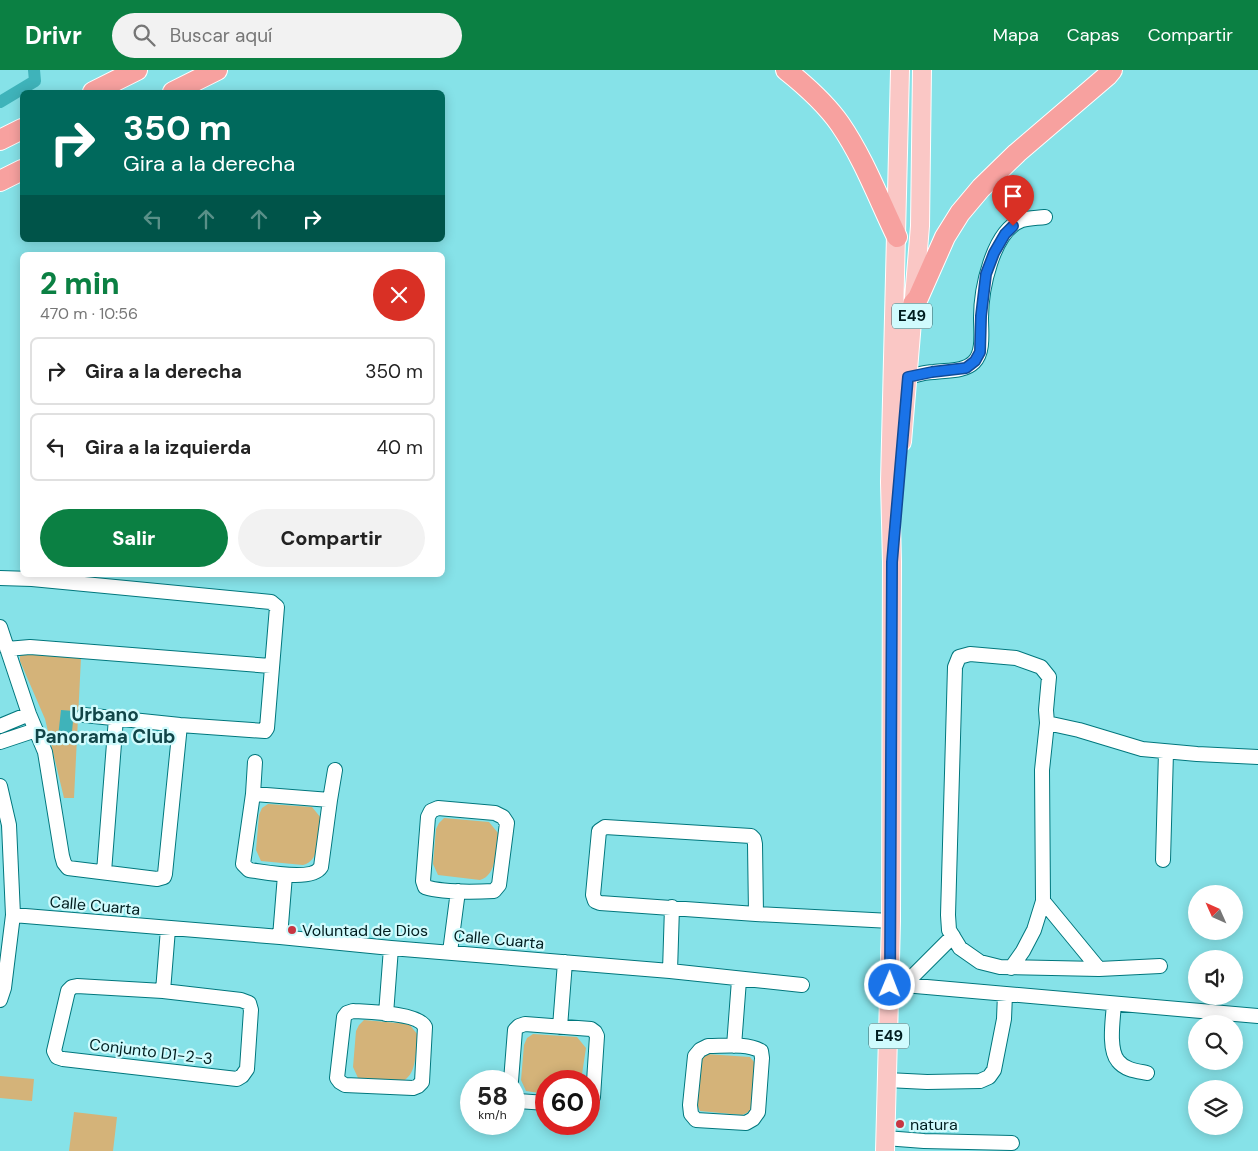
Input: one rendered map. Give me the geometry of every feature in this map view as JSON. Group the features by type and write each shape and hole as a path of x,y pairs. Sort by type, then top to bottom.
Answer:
{"highway":[{"path":"97,90 137,70"},
{"path":"177,90 217,70"},
{"path":"786,70 813,94 839,123 852,142 897,237"},
{"path":"913,304 918,298 945,237 960,213 981,188 1017,153 1100,83 1112,70"},
{"path":"0,140 20,130"},
{"path":"0,181 20,171"}],"main road":[{"name":"E49","path":"885,1144 887,1080 897,985 891,920 892,562 890,482 900,70"},
{"name":"E49","path":"892,562 920,226 922,70"}],"street":[{"path":"908,377 966,368 975,361 980,352 981,316 986,274 994,253 1005,234 1021,221 1045,217"},
{"path":"0,578 32,579 271,602 277,607 267,728 265,731 180,725 84,715"},
{"path":"0,628 29,714 45,752 64,863 68,868 161,879 166,874 180,725"},
{"path":"7,649 30,647 272,666"},
{"path":"1011,968 1034,930 1044,901 1042,770 1048,723 1046,710 1049,676 1042,667 1016,658 970,654 959,657 955,666 949,930 960,948 980,962 1000,967 1011,968 1099,969 1160,966"},
{"path":"0,726 29,714"},
{"path":"104,872 116,718"},
{"path":"1048,723 1142,749 1258,757"},
{"path":"0,742 36,730"},
{"path":"1163,860 1166,752"},
{"path":"255,762 253,794 243,864 249,870 285,875 314,874 321,867 334,770"},
{"path":"0,786 9,825 13,915 4,988 0,1000"},
{"path":"253,794 330,800"},
{"path":"438,808 496,813 503,817 507,823 499,885 494,891 458,891 425,887 423,881 428,816 431,811 438,808"},
{"path":"756,914 756,844 751,836 606,827 600,829 593,895 595,901 600,903 756,914 891,920"},
{"path":"280,937 285,875"},
{"path":"450,952 458,891"},
{"path":"1044,901 1099,969"},
{"path":"670,972 672,907"},
{"name":"Calle Cuarta","path":"13,915 565,962 802,985"},
{"path":"163,991 168,929"},
{"path":"897,985 953,936"},
{"path":"386,1014 391,948"},
{"path":"560,1027 565,962"},
{"path":"734,1046 739,980"},
{"path":"897,985 1258,1016"},
{"name":"Conjunto D1-2-3","path":"72,987 163,991 241,1000 249,1003 251,1010 247,1069 242,1076 236,1079 57,1057 54,1050 68,991 72,987"},
{"path":"887,1080 928,1082 980,1080 989,1077 994,1070 1004,1019 1005,994"},
{"path":"1114,1004 1113,1047 1118,1061 1130,1070 1147,1073"},
{"path":"353,1011 386,1014 418,1019 426,1027 422,1082 413,1088 345,1085 340,1082 337,1078 344,1017 347,1013 353,1011"},
{"path":"512,1070 515,1030 525,1024 591,1029 597,1036 595,1070"},
{"path":"708,1046 734,1046 756,1048 761,1051 758,1112 753,1119 746,1123 696,1120 691,1114 690,1106 695,1056 700,1050 708,1046"},
{"path":"885,1144 924,1141 1012,1143"}],"shaded area":[{"path":"28,652 81,658 74,798 64,798 45,719 20,661 20,656"},
{"path":"268,804 312,807 321,818 318,846 316,853 309,862 303,865 261,861 256,850 259,815 262,808"},
{"path":"444,818 489,822 498,833 495,860 490,873 486,877 480,880 438,875 433,864 436,829"},
{"path":"364,1020 409,1024 418,1035 415,1062 410,1075 406,1079 400,1082 358,1078 353,1067 356,1031"},
{"path":"533,1034 577,1037 586,1048 583,1070 535,1070 535,1092 526,1091 525,1070 522,1070 524,1045 527,1038"},
{"path":"706,1054 750,1057 759,1068 755,1102 748,1112 742,1115 700,1111 695,1100 700,1058"},
{"path":"0,1076 34,1079 32,1101 0,1098"},
{"path":"74,1112 117,1117 113,1151 69,1151"}],"water":[{"path":"61,710 74,711 71,742 68,741 68,738 58,737"}],"waterway":[{"path":"0,102 35,81 34,70"}],"place":[{"name":"Voluntad de Dios","path":"292,930"},
{"name":"natura","path":"900,1124"}],"district":[{"name":"Urbano Panorama Club","path":"105,725"}],"route":[{"path":"890,985 892,562 908,377 966,368 975,361 980,352 981,316 986,274 994,253 1005,234 1013,226"}]}
